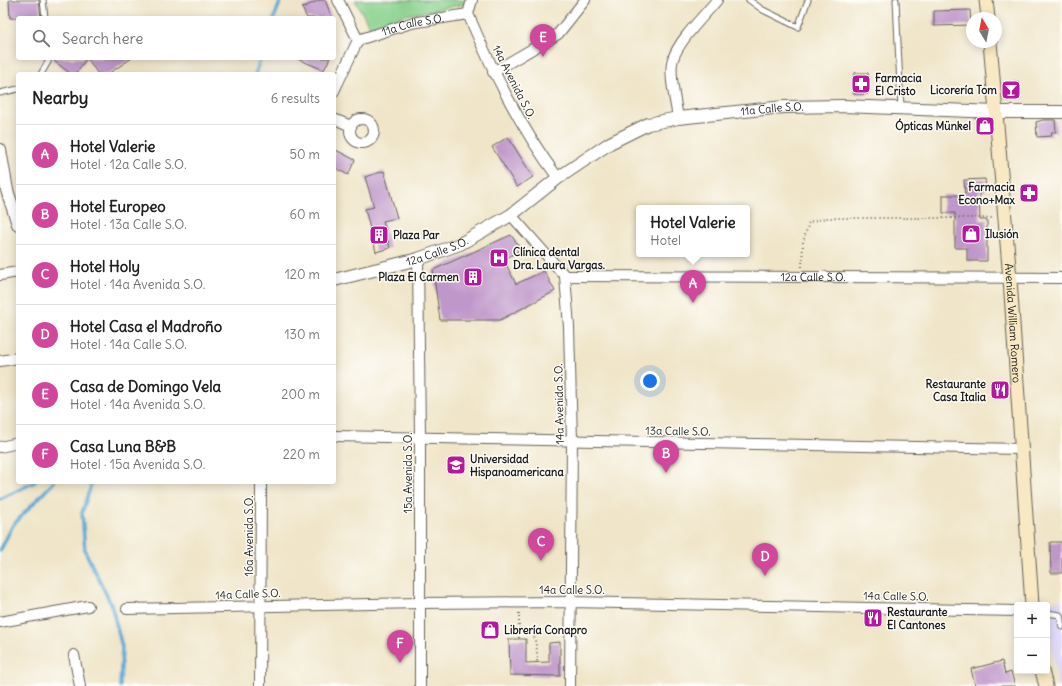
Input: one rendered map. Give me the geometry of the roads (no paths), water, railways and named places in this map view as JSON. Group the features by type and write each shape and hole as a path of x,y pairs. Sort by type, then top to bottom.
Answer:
{"main road":[{"path":"986,0 987,12"},
{"name":"Avenida William Romero","path":"991,48 1010,279 1032,602"},
{"path":"1043,674 1046,686"}],"street":[{"path":"336,87 358,40 338,0"},
{"path":"468,14 472,0"},
{"path":"493,72 558,34 585,0"},
{"path":"678,118 672,75 672,60 682,44 717,0"},
{"name":"11a Calle S.O.","path":"358,40 404,25 468,14"},
{"name":"14a Avenida S.O.","path":"468,14 493,72 523,127 558,178"},
{"name":"11a Calle S.O.","path":"511,214 558,178 610,142 648,124 678,118 784,107 843,106 996,112 1062,112"},
{"path":"336,120 351,126"},
{"path":"0,150 7,190 16,218"},
{"path":"511,214 564,276"},
{"name":"12a Calle S.O.","path":"336,280 418,259 460,244 511,214"},
{"name":"15a Avenida S.O.","path":"418,259 420,686"},
{"path":"0,275 16,272"},
{"name":"14a Avenida S.O.","path":"564,276 569,327 572,442 570,686"},
{"name":"12a Calle S.O.","path":"564,276 1010,279 1062,278"},
{"path":"0,361 16,358"},
{"name":"13a Calle S.O.","path":"336,436 572,442 1022,449"},
{"path":"0,447 16,443"},
{"name":"16a Avenida S.O.","path":"260,686 261,484"},
{"name":"14a Calle S.O.","path":"127,609 420,602 570,602 1014,611"},
{"path":"0,622 88,606"},
{"path":"74,655 80,686"}],"lane":[{"path":"43,0 45,16"},
{"path":"749,0 763,10 798,27 808,0"},
{"path":"896,0 902,109"},
{"path":"42,72 48,60"},
{"path":"0,93 16,89"},
{"path":"1050,613 1060,615 1062,627"}],"waterway":[{"path":"275,16 281,0"},
{"path":"256,72 260,60"},
{"path":"0,499 31,484"},
{"path":"0,551 13,525 52,484"},
{"path":"91,484 82,513 85,551 111,604 122,647 120,686"}],"place":[{"name":"Casa de Domingo Vela","path":"543,57"},
{"name":"Farmacia El Cristo","path":"861,84"},
{"name":"Licorería Tom","path":"1011,90"},
{"name":"Ópticas Münkel","path":"985,126"},
{"name":"Farmacia Econo+Max","path":"1029,193"},
{"name":"Ilusión","path":"971,234"},
{"name":"Plaza Par","path":"379,235"},
{"name":"Clínica dental Dra. Laura Vargas.","path":"499,258"},
{"name":"Plaza El Carmen","path":"473,277"},
{"name":"Hotel Valerie","path":"693,303"},
{"name":"Restaurante Casa Italia","path":"1000,390"},
{"name":"Universidad Hispanoamericana","path":"456,465"},
{"name":"Hotel Europeo","path":"666,473"},
{"name":"Hotel Holy","path":"541,561"},
{"name":"Hotel Casa el Madroño","path":"765,576"},
{"name":"Restaurante El Cantones","path":"873,618"},
{"name":"Librería Conapro","path":"490,630"},
{"name":"Casa Luna B&B","path":"400,663"}]}
